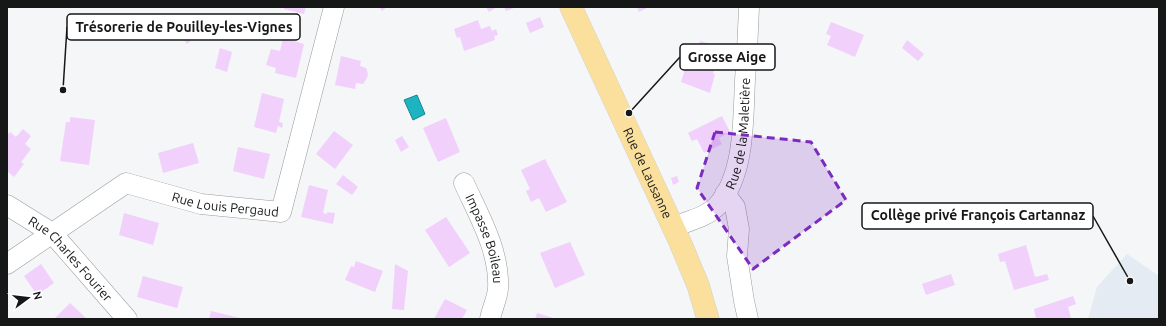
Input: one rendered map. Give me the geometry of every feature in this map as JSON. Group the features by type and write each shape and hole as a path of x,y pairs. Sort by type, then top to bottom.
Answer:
{"main road":[{"name":"Rue de Lausanne","path":"571,7 673,227 698,285 708,319"}],"street":[{"name":"Rue Louis Pergaud","path":"7,264 126,183 200,204 281,212 334,7"},
{"name":"Rue de la Maletière","path":"673,227 708,213 718,205 732,179 739,156 743,131 749,7"},
{"name":"Impasse Boileau","path":"464,183 492,243 498,270 498,290 490,319"},
{"path":"725,194 735,207 739,229 737,256 748,319"},
{"name":"Rue Charles Fourier","path":"7,205 52,233 127,319"}],"highlighted area":[{"path":"715,132 811,142 846,200 753,269 697,188"}],"shaded area":[{"path":"1127,254 1159,276 1159,319 1088,319 1097,287"}],"water":[{"path":"417,95 425,114 413,120 404,100"}],"building":[{"path":"284,7 306,7 304,14 284,9"},
{"path":"379,7 387,7 382,11"},
{"path":"486,7 497,7 489,12"},
{"path":"504,7 516,7 506,11"},
{"path":"637,7 649,7 639,12"},
{"path":"540,17 544,27 530,33 526,23"},
{"path":"478,20 481,29 490,26 492,31 496,29 498,35 494,36 495,40 464,51 460,37 457,38 454,29"},
{"path":"831,22 864,35 855,57 827,45 831,36 826,34"},
{"path":"191,27 198,35 187,44 181,36"},
{"path":"283,38 304,44 296,78 275,73 276,68 266,65 271,49 280,51"},
{"path":"907,40 924,54 918,61 902,48"},
{"path":"700,41 715,45 713,52 708,51 707,55 717,59 710,93 681,82 685,69 692,71"},
{"path":"220,48 232,52 227,72 215,68"},
{"path":"341,56 361,61 360,66 366,68 368,74 367,78 363,84 356,83 355,89 335,85"},
{"path":"262,93 284,99 279,122 283,123 282,128 278,126 276,133 254,127"},
{"path":"722,116 730,132 719,138 722,144 704,153 697,139 692,141 688,133"},
{"path":"70,117 95,120 89,165 60,161 66,122 70,122"},
{"path":"446,118 460,152 438,162 423,128"},
{"path":"23,129 31,136 25,144 31,149 21,162 24,164 14,177 7,171 7,135 10,132 16,137"},
{"path":"334,131 353,145 335,169 316,154"},
{"path":"402,136 409,147 401,152 395,140"},
{"path":"193,143 199,163 163,173 158,153"},
{"path":"238,147 270,154 264,179 233,171"},
{"path":"545,159 567,202 546,212 539,198 531,202 526,191 530,189 521,170"},
{"path":"343,175 358,187 352,195 336,184"},
{"path":"677,176 679,182 673,185 671,178"},
{"path":"309,185 328,190 323,213 335,213 333,224 301,217"},
{"path":"124,213 159,223 153,245 119,235"},
{"path":"446,217 470,253 449,267 425,230"},
{"path":"570,242 585,275 555,288 540,253"},
{"path":"1026,245 1035,277 1047,274 1049,280 1014,290 1005,261 1000,262 998,254"},
{"path":"356,261 383,271 375,292 345,280 351,266 354,267"},
{"path":"41,264 54,283 37,295 24,276"},
{"path":"395,264 408,271 404,310 392,309"},
{"path":"951,274 955,285 926,295 922,284"},
{"path":"143,276 183,287 177,308 137,297"},
{"path":"1073,296 1076,304 1068,307 1071,318 1036,319 1034,309"},
{"path":"445,299 467,310 462,319 434,319"},
{"path":"70,303 87,319 54,319"},
{"path":"211,311 240,318 240,319 209,319"},
{"path":"537,313 557,319 535,319"}],"place":[{"name":"Trésorerie de Pouilley-les-Vignes","path":"63,90"},
{"name":"Grosse Aige","path":"629,113"},
{"name":"Collège privé François Cartannaz","path":"1130,281"}]}
